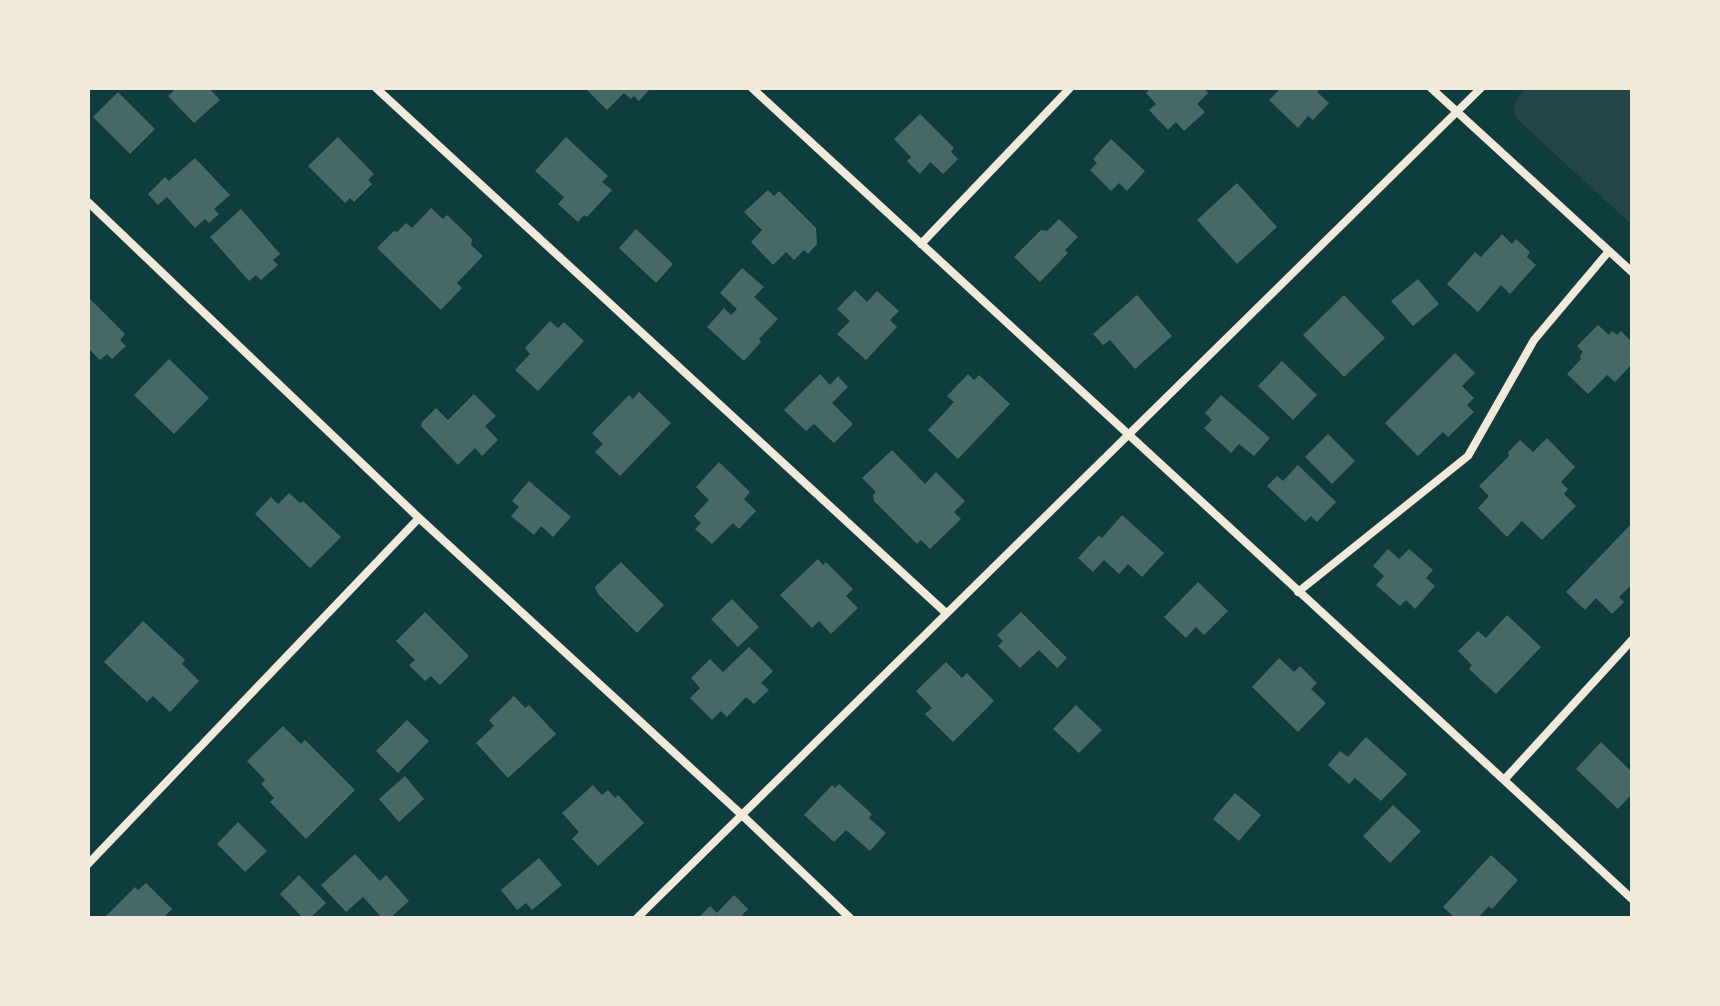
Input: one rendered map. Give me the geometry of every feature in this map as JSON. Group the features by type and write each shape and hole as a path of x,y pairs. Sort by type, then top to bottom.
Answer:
{"street":[{"path":"376,88 946,613"},
{"path":"752,88 1632,899"},
{"path":"921,244 1070,88"},
{"path":"1431,88 1632,272"},
{"path":"637,918 1481,88"},
{"path":"88,202 419,518 850,918"},
{"path":"1298,592 1468,456 1534,340 1609,251"},
{"path":"88,864 419,518"},
{"path":"1504,780 1632,640"}],"shaded area":[{"path":"1527,88 1632,88 1632,225 1518,120 1515,102"}],"building":[{"path":"177,88 209,88 220,100 194,123 168,96"},
{"path":"585,88 651,88 639,101 624,93 607,110"},
{"path":"1151,88 1204,88 1208,93 1197,104 1205,112 1184,131 1176,122 1168,130 1149,110 1156,104 1146,93"},
{"path":"1281,88 1320,88 1317,92 1329,103 1313,120 1308,116 1298,128 1269,100"},
{"path":"118,92 155,129 130,154 93,117"},
{"path":"920,114 954,148 951,152 958,159 943,174 930,162 920,174 907,161 911,157 894,139"},
{"path":"338,137 374,174 368,180 372,184 354,202 350,198 345,203 308,166"},
{"path":"566,137 608,176 602,182 612,190 587,217 584,215 578,222 558,204 564,197 535,171"},
{"path":"1111,139 1145,171 1127,191 1119,183 1111,191 1090,170 1097,163 1093,159"},
{"path":"195,158 230,195 214,209 219,214 209,223 205,219 195,228 167,197 158,205 148,194 165,177 169,181"},
{"path":"1237,183 1277,227 1237,264 1197,220"},
{"path":"768,190 774,196 779,191 816,228 817,244 808,254 804,250 794,260 786,252 773,265 751,242 762,230 744,212"},
{"path":"431,208 443,219 447,215 472,239 471,245 483,256 457,283 462,288 441,310 377,248 406,223 412,228"},
{"path":"241,209 280,254 273,260 278,265 261,280 256,275 249,281 210,237"},
{"path":"1059,219 1078,237 1065,250 1068,253 1040,282 1014,257 1041,230 1047,231"},
{"path":"636,229 673,264 656,283 619,248"},
{"path":"1502,234 1512,244 1516,239 1530,252 1527,257 1536,265 1510,294 1501,285 1478,312 1447,284 1475,252 1481,257"},
{"path":"742,268 764,287 754,297 778,319 744,361 707,327 724,308 731,315 737,309 720,293"},
{"path":"1418,279 1439,304 1413,326 1391,301"},
{"path":"855,290 867,302 877,291 899,311 890,320 897,327 866,360 837,334 850,321 837,309"},
{"path":"1137,295 1172,336 1135,369 1110,340 1103,345 1093,334"},
{"path":"1344,295 1385,338 1344,377 1303,335"},
{"path":"88,297 125,334 120,340 126,346 112,359 107,354 100,360 88,348"},
{"path":"550,321 558,328 564,322 584,341 538,391 515,370 530,354 525,348"},
{"path":"1598,325 1609,335 1612,331 1617,335 1621,331 1632,342 1632,364 1615,382 1607,375 1588,394 1567,374 1581,359 1583,352 1577,346"},
{"path":"1455,353 1475,373 1462,386 1474,398 1467,405 1474,412 1448,437 1443,432 1418,456 1385,423"},
{"path":"169,359 209,398 174,434 134,395"},
{"path":"1282,361 1317,395 1293,420 1258,386"},
{"path":"820,374 830,385 838,376 848,387 832,403 853,424 834,443 814,424 806,431 784,410"},
{"path":"968,374 974,380 979,375 1010,404 958,459 928,430 954,402 947,396"},
{"path":"639,392 671,423 620,476 595,452 603,444 592,433 629,395 633,399"},
{"path":"474,394 496,416 485,426 498,440 482,456 475,448 458,465 421,426 436,408 448,420"},
{"path":"1221,395 1270,438 1254,456 1239,444 1231,453 1204,428 1212,420 1205,413"},
{"path":"1328,434 1355,461 1332,484 1305,457"},
{"path":"1547,438 1575,467 1561,482 1568,489 1564,494 1576,506 1542,540 1522,521 1507,537 1478,508 1489,496 1479,486 1509,456 1508,452 1520,440 1533,452"},
{"path":"892,450 925,484 936,472 965,501 954,512 961,519 930,549 921,540 917,544 874,501 876,492 862,478"},
{"path":"719,462 750,492 744,499 756,511 739,529 733,523 712,544 695,529 701,523 694,516 709,500 696,487"},
{"path":"1298,465 1336,502 1317,522 1311,516 1305,522 1267,486 1277,476 1283,481"},
{"path":"529,481 571,517 553,537 541,526 534,535 511,516 519,507 512,501"},
{"path":"289,493 300,503 303,501 341,537 310,568 255,514 271,497 278,504"},
{"path":"1122,515 1164,553 1142,577 1128,564 1119,574 1104,560 1093,572 1078,558 1099,535 1102,538"},
{"path":"1632,523 1632,584 1619,597 1624,602 1612,614 1596,598 1585,610 1566,592"},
{"path":"1388,549 1399,559 1409,549 1433,570 1426,578 1435,586 1415,609 1406,600 1400,606 1376,585 1384,576 1373,566"},
{"path":"818,559 823,565 826,562 853,589 846,596 858,608 831,634 819,621 812,628 780,595"},
{"path":"621,562 664,605 637,633 598,594 595,587"},
{"path":"1198,582 1228,611 1204,635 1196,627 1186,638 1164,617"},
{"path":"732,599 759,627 738,647 711,619"},
{"path":"425,612 469,656 440,685 431,676 425,681 409,665 415,660 396,641"},
{"path":"1021,612 1067,658 1057,668 1039,650 1020,668 998,646 1003,641 997,635"},
{"path":"1507,615 1541,647 1496,694 1469,669 1472,665 1458,651 1478,631 1486,638"},
{"path":"143,621 185,660 182,664 199,681 170,712 153,696 147,702 104,662"},
{"path":"749,647 773,671 761,683 769,690 754,704 746,697 727,717 721,711 712,720 690,698 700,688 691,678 710,659 723,672"},
{"path":"1279,658 1294,672 1300,666 1317,683 1311,689 1326,703 1298,732 1252,687"},
{"path":"946,662 962,678 967,673 994,701 953,742 925,714 932,708 916,691"},
{"path":"514,696 525,708 529,705 556,734 508,778 476,743 494,726 489,720"},
{"path":"1076,705 1102,730 1079,753 1053,729"},
{"path":"407,720 429,741 398,773 376,751"},
{"path":"283,726 301,744 305,740 355,790 306,839 270,802 274,798 261,784 265,780 247,761"},
{"path":"1366,737 1407,774 1381,801 1355,778 1349,784 1328,765 1340,751 1348,757"},
{"path":"1601,742 1632,772 1632,794 1618,809 1576,769"},
{"path":"405,776 424,799 399,822 379,799"},
{"path":"839,784 872,814 869,818 886,833 870,851 846,830 834,842 804,815 832,785 835,788"},
{"path":"593,785 602,795 608,790 615,798 618,795 644,823 598,866 572,839 579,832 562,813"},
{"path":"1235,793 1261,815 1239,841 1213,819"},
{"path":"1393,805 1421,831 1390,863 1363,836"},
{"path":"238,822 267,851 245,872 217,844"},
{"path":"355,854 380,881 386,875 409,901 390,918 382,918 363,897 346,912 321,885"},
{"path":"1491,855 1518,880 1492,909 1489,906 1478,918 1455,918 1443,907"},
{"path":"539,858 562,885 532,910 526,903 517,910 501,890"},
{"path":"299,875 326,903 310,918 303,918 280,894"},
{"path":"146,883 172,909 163,918 106,916 135,887 138,890"},
{"path":"734,895 748,909 742,915 746,918 698,918 710,906 717,913"}]}
